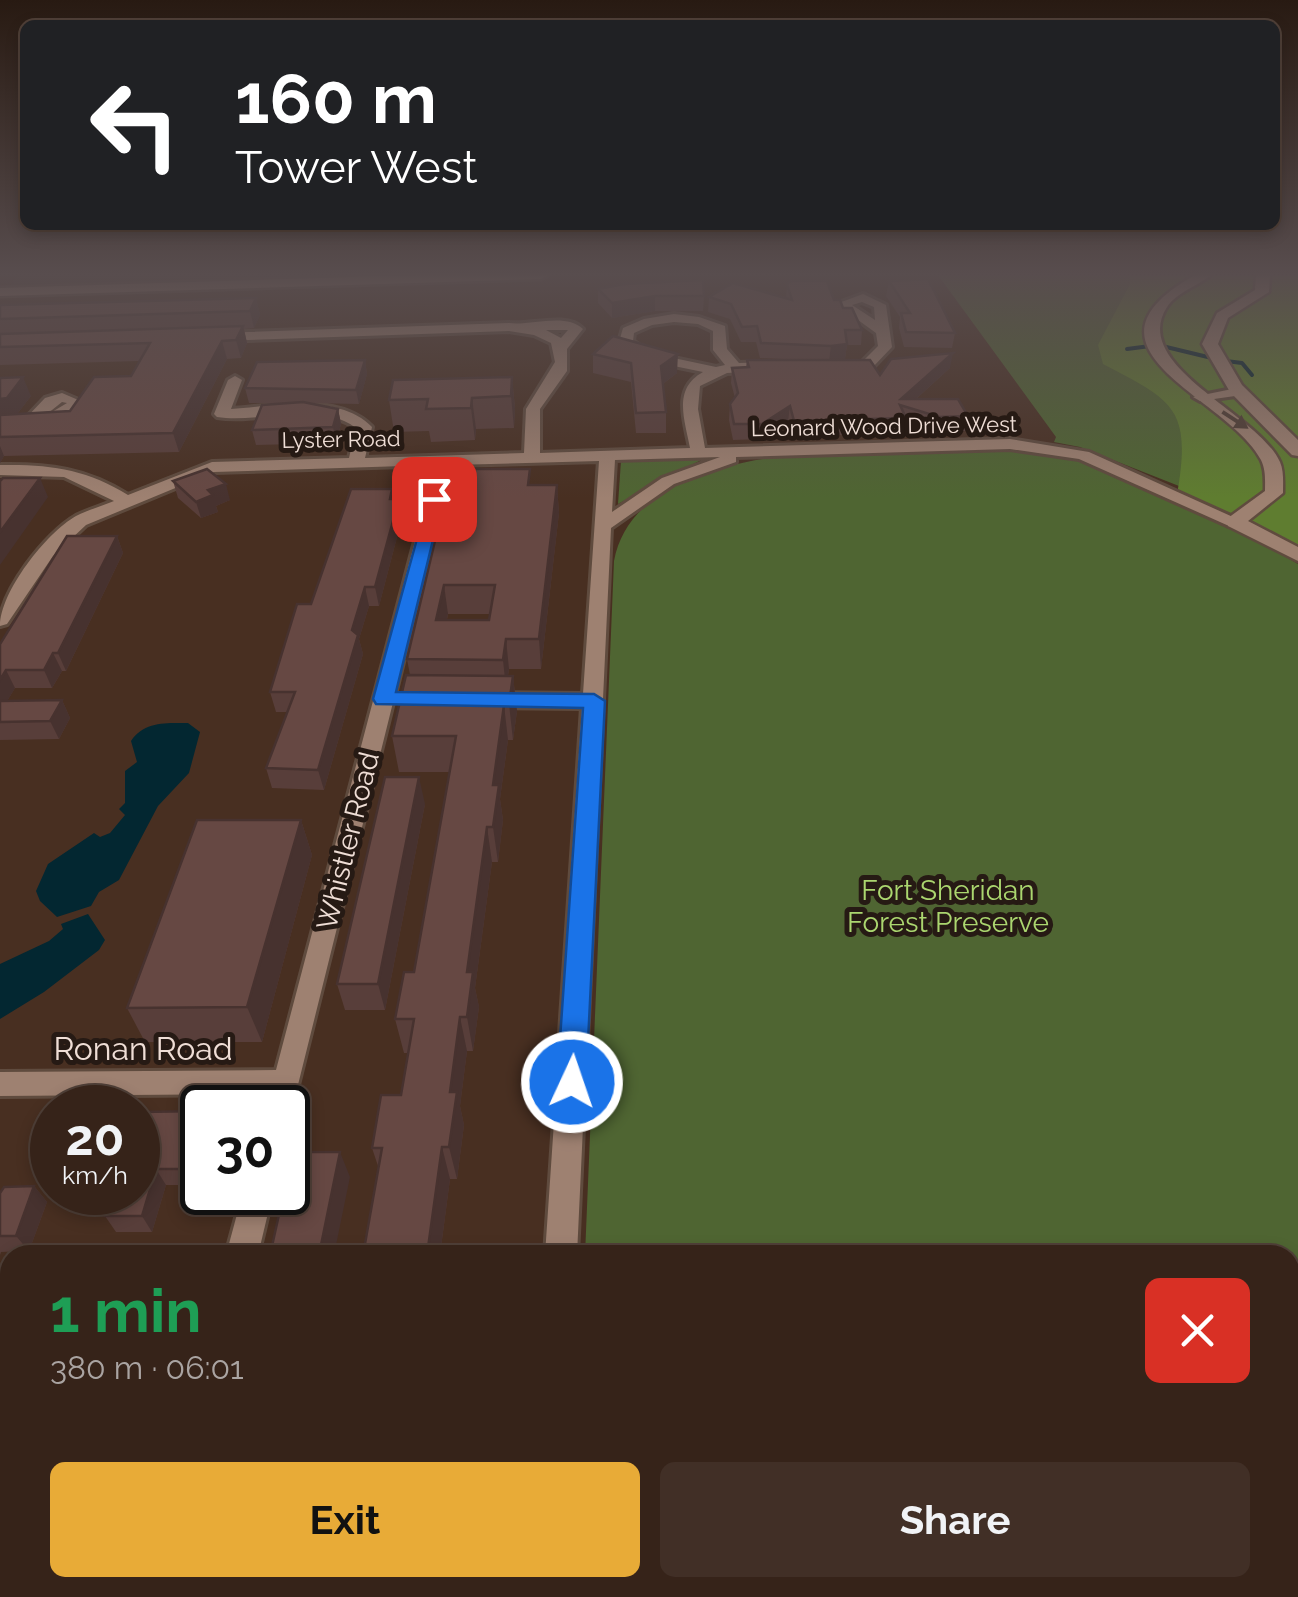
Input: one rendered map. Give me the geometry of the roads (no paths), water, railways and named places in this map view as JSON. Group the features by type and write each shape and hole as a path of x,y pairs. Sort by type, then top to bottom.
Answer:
{"street":[{"path":"532,457 533,407 561,371 561,350"},
{"path":"636,350 642,354 699,364 716,372"},
{"path":"720,350 736,367"},
{"path":"825,369 856,368 876,359 884,350"},
{"path":"1158,350 1162,358 1200,396 1261,439 1278,468 1274,493 1235,522"},
{"path":"1211,350 1218,368 1237,392 1281,429 1298,450"},
{"path":"698,452 690,395 697,383 736,367 787,366"},
{"path":"235,380 216,425 233,428 264,413 351,416 364,428 356,461"},
{"path":"1200,396 1237,392"},
{"path":"0,427 30,422"},
{"name":"Leonard Wood Drive West","path":"698,452 1010,444 1062,449 1140,477 1235,522"},
{"path":"606,524 668,481 756,451"},
{"name":"Lyster Road","path":"124,500 212,467 698,452"},
{"path":"562,1245 607,455"},
{"name":"Whistler Road","path":"286,1085 395,699 445,459"},
{"path":"0,470 74,472 88,476 124,500 62,534 0,620"},
{"path":"1235,522 1293,545"},
{"path":"0,586 23,586"},
{"path":"462,700 594,701"},
{"name":"Ronan Road","path":"6,1084 180,1091"},
{"path":"245,1245 252,1215"}],"water":[{"path":"188,723 200,732 189,773 158,806 119,880 99,892 91,906 57,917 40,901 36,891 48,864 94,833 100,837 110,833 125,815 119,809 125,803 125,771 137,762 131,741 149,727"},
{"path":"88,914 105,940 99,950 44,992 0,1019 0,964 49,941 63,929 61,924"}],"waterway":[{"path":"1177,350 1216,359"},
{"path":"1226,361 1242,363 1252,375"}],"park label":[{"name":"Fort Sheridan Forest Preserve","path":"948,906"}]}
